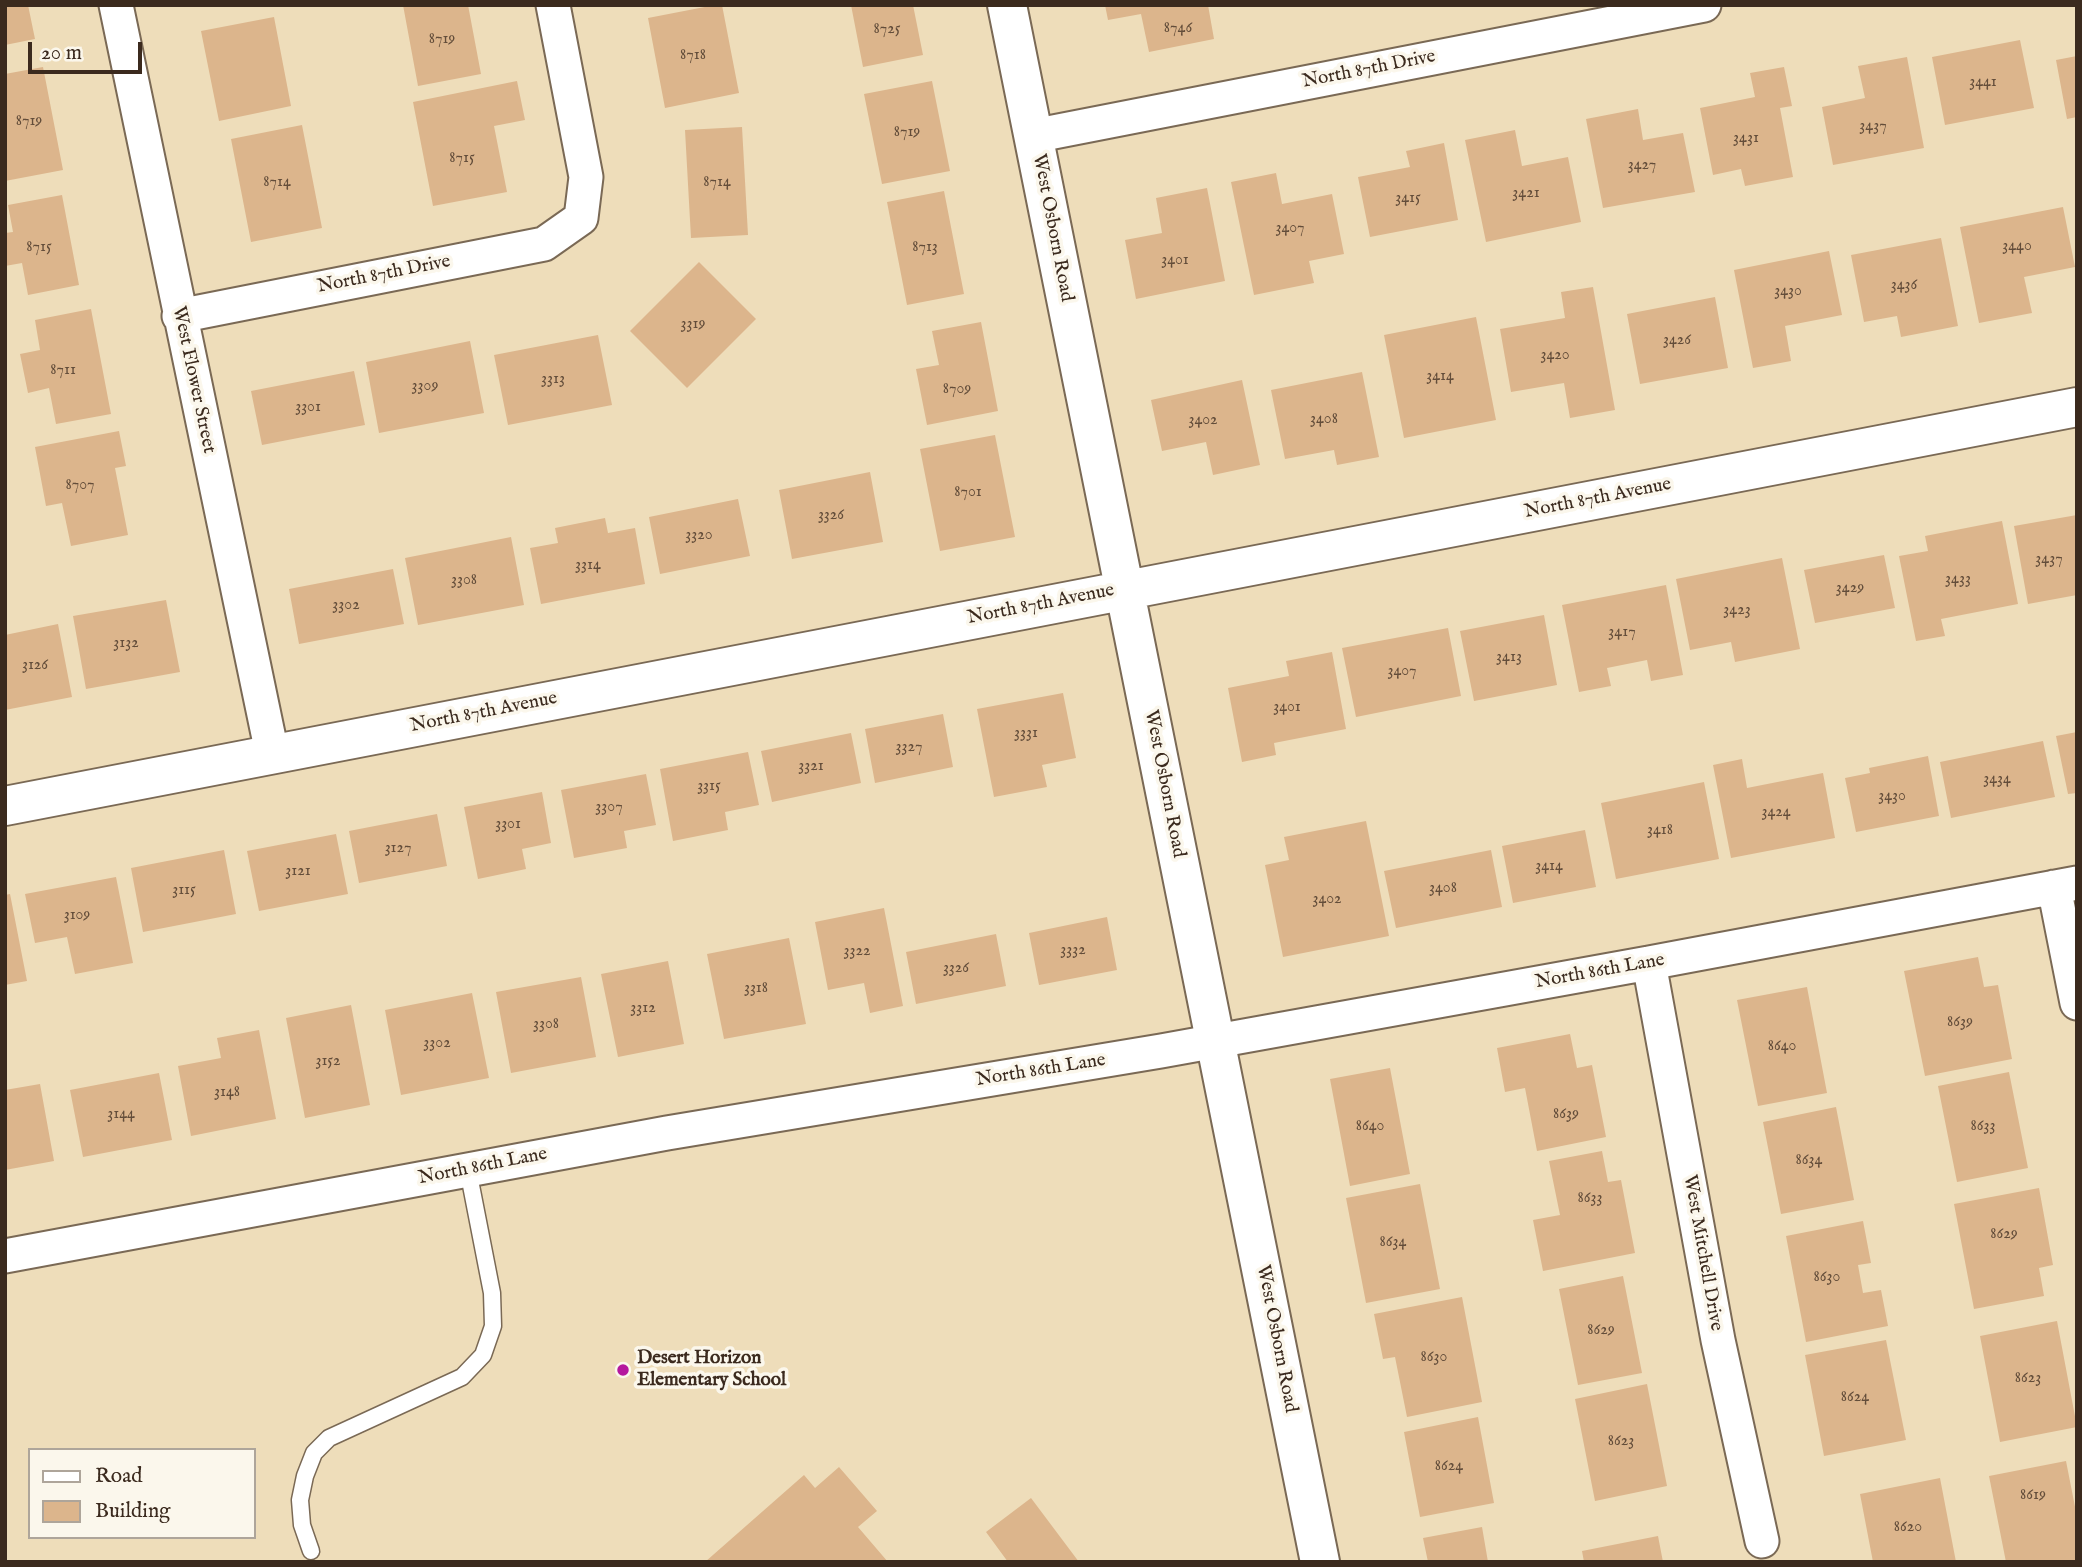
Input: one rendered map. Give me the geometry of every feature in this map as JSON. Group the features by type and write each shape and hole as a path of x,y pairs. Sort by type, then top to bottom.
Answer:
{"street":[{"name":"West Flower Street","path":"116,5 272,753"},
{"name":"North 87th Drive","path":"180,316 544,244 581,218 586,177 553,5"},
{"name":"West Osborn Road","path":"1007,5 1320,1562"},
{"name":"North 87th Drive","path":"1033,136 1704,5"},
{"name":"North 87th Avenue","path":"5,806 2077,407"},
{"name":"North 86th Lane","path":"5,1256 667,1133 1216,1040 2065,885"},
{"path":"2065,885 2077,1003"},
{"name":"West Mitchell Drive","path":"1649,963 1718,1340 1762,1541"}],"lane":[{"path":"311,1551 302,1525 300,1500 314,1453 329,1438 462,1377 483,1355 493,1326 492,1293 468,1170"}],"building":[{"path":"5,5 28,5 35,39 5,45"},
{"path":"403,5 468,5 481,74 418,86"},
{"path":"722,5 739,93 665,108 648,18"},
{"path":"851,5 913,5 923,55 863,67"},
{"path":"1105,5 1208,5 1214,39 1149,52 1141,14 1108,20"},
{"path":"274,17 291,106 219,121 201,31"},
{"path":"2020,40 2034,108 1945,125 1932,57"},
{"path":"2077,56 2077,117 2067,119 2056,60"},
{"path":"1907,57 1924,148 1833,165 1822,107 1865,98 1858,66"},
{"path":"43,67 63,170 5,181 5,74"},
{"path":"1784,67 1792,106 1780,108 1793,177 1745,186 1741,169 1713,175 1700,108 1755,97 1750,73"},
{"path":"517,81 525,120 494,126 507,192 433,206 413,102"},
{"path":"932,81 950,171 882,184 864,94"},
{"path":"1638,109 1643,140 1683,133 1695,192 1603,208 1586,119"},
{"path":"302,125 322,228 251,242 231,139"},
{"path":"742,127 748,235 691,238 685,130"},
{"path":"1515,130 1522,166 1568,157 1581,222 1486,242 1465,140"},
{"path":"1444,143 1458,220 1370,237 1358,177 1410,167 1406,151"},
{"path":"1276,173 1282,204 1332,194 1344,254 1309,261 1314,283 1254,295 1231,182"},
{"path":"1207,188 1225,281 1136,299 1125,240 1162,233 1156,198"},
{"path":"944,191 964,294 907,305 887,202"},
{"path":"62,195 79,285 28,295 22,263 5,266 5,233 13,232 8,205"},
{"path":"2063,207 2075,267 2024,277 2032,313 1979,323 1960,227"},
{"path":"1941,238 1958,326 1901,337 1897,316 1864,322 1851,255"},
{"path":"1829,251 1842,315 1785,326 1791,361 1753,368 1734,270"},
{"path":"699,262 756,319 687,388 630,331"},
{"path":"1593,287 1615,410 1570,418 1564,383 1511,392 1500,329 1565,318 1561,292"},
{"path":"1715,297 1728,368 1640,384 1627,314"},
{"path":"91,309 111,414 56,424 49,388 28,393 20,354 40,350 35,320"},
{"path":"1476,317 1496,420 1404,438 1384,335"},
{"path":"981,322 998,411 927,425 916,369 939,365 932,331"},
{"path":"598,335 612,405 508,425 494,355"},
{"path":"470,341 484,413 379,433 366,362"},
{"path":"354,371 365,425 262,445 251,391"},
{"path":"1362,372 1379,457 1337,465 1334,450 1285,459 1271,390"},
{"path":"1242,380 1260,465 1213,475 1206,442 1162,451 1151,400"},
{"path":"119,431 126,466 115,468 128,535 71,546 62,503 46,506 35,447"},
{"path":"995,435 1015,537 940,551 920,449"},
{"path":"870,472 883,542 792,559 779,490"},
{"path":"738,499 750,556 660,574 649,517"},
{"path":"2077,515 2077,595 2028,604 2014,526"},
{"path":"605,518 608,533 635,528 645,584 541,604 530,548 558,543 555,528"},
{"path":"2002,521 2018,604 1941,619 1945,636 1916,641 1899,556 1928,551 1925,536"},
{"path":"511,537 524,605 418,625 405,558"},
{"path":"1884,555 1895,608 1815,623 1804,570"},
{"path":"1782,558 1800,649 1735,662 1731,642 1690,650 1676,579"},
{"path":"393,569 404,624 299,644 289,589"},
{"path":"1666,585 1683,675 1651,681 1647,660 1607,668 1611,686 1579,692 1562,605"},
{"path":"166,600 180,672 86,689 73,616"},
{"path":"1544,615 1557,685 1474,701 1460,631"},
{"path":"58,624 72,697 5,710 5,635"},
{"path":"1448,628 1461,696 1356,717 1342,648"},
{"path":"1332,652 1346,729 1274,743 1276,755 1242,762 1228,688 1289,676 1286,661"},
{"path":"1063,693 1076,758 1042,765 1047,787 994,797 977,709"},
{"path":"943,714 953,767 875,783 865,729"},
{"path":"2077,732 2077,793 2068,794 2056,736"},
{"path":"851,733 861,783 772,802 761,751"},
{"path":"2043,741 2055,797 1951,818 1940,762"},
{"path":"748,752 759,805 725,812 728,830 673,841 660,769"},
{"path":"1928,756 1939,816 1856,832 1845,778 1870,773 1869,768"},
{"path":"1742,759 1747,788 1823,773 1835,838 1731,858 1713,765"},
{"path":"646,774 656,825 624,831 627,848 574,858 561,790"},
{"path":"1704,782 1719,859 1616,879 1601,803"},
{"path":"542,792 551,843 522,849 526,869 478,879 464,807"},
{"path":"437,814 447,866 359,883 349,831"},
{"path":"1366,821 1389,936 1283,957 1265,865 1289,860 1284,837"},
{"path":"1585,830 1596,887 1513,903 1502,846"},
{"path":"336,834 348,894 259,911 247,851"},
{"path":"224,850 236,914 143,932 131,868"},
{"path":"1491,850 1502,907 1396,928 1384,871"},
{"path":"116,877 133,963 75,974 67,937 35,943 25,894"},
{"path":"10,894 27,981 5,985 5,895"},
{"path":"884,908 903,1006 870,1013 864,983 828,990 815,922"},
{"path":"1107,917 1117,970 1039,985 1029,933"},
{"path":"996,934 1006,986 916,1004 906,952"},
{"path":"789,938 806,1024 724,1039 707,954"},
{"path":"1978,957 1984,987 1998,985 2012,1059 1925,1076 1904,971"},
{"path":"668,961 684,1044 618,1057 601,974"},
{"path":"581,977 596,1057 511,1073 496,992"},
{"path":"1807,987 1827,1093 1758,1106 1737,1000"},
{"path":"472,993 489,1078 401,1095 385,1010"},
{"path":"351,1005 370,1105 305,1118 286,1018"},
{"path":"259,1030 276,1119 191,1136 178,1066 221,1058 217,1038"},
{"path":"1570,1034 1577,1068 1592,1065 1606,1137 1537,1151 1525,1088 1505,1092 1497,1048"},
{"path":"1390,1068 1410,1174 1350,1186 1330,1079"},
{"path":"2009,1072 2028,1168 1957,1182 1938,1086"},
{"path":"159,1073 172,1140 83,1157 70,1090"},
{"path":"40,1084 54,1161 5,1170 5,1090"},
{"path":"1836,1107 1854,1200 1781,1214 1763,1122"},
{"path":"1602,1151 1608,1182 1621,1180 1635,1253 1543,1271 1533,1220 1560,1215 1549,1161"},
{"path":"1420,1184 1440,1289 1366,1303 1346,1198"},
{"path":"2039,1188 2053,1265 2039,1268 2044,1296 1974,1309 1954,1204"},
{"path":"1863,1221 1871,1263 1858,1265 1863,1293 1881,1290 1888,1326 1806,1342 1786,1236"},
{"path":"1623,1276 1642,1373 1578,1385 1559,1289"},
{"path":"1462,1297 1482,1402 1407,1417 1395,1357 1383,1359 1374,1314"},
{"path":"2057,1321 2077,1427 2000,1442 1980,1336"},
{"path":"1886,1340 1906,1440 1824,1456 1805,1355"},
{"path":"1647,1384 1667,1486 1595,1501 1575,1399"},
{"path":"1478,1417 1494,1503 1420,1517 1404,1432"},
{"path":"2066,1461 2077,1517 2077,1562 2006,1562 1989,1476"},
{"path":"839,1467 877,1511 858,1527 888,1562 705,1562 804,1475 815,1488"},
{"path":"1940,1478 1956,1562 1873,1562 1860,1494"},
{"path":"1031,1498 1079,1562 1008,1562 986,1532"},
{"path":"1482,1527 1488,1562 1428,1562 1423,1538"},
{"path":"1658,1536 1663,1562 1584,1562 1582,1551"}],"place":[{"name":"Desert Horizon Elementary School","path":"623,1370"}]}
